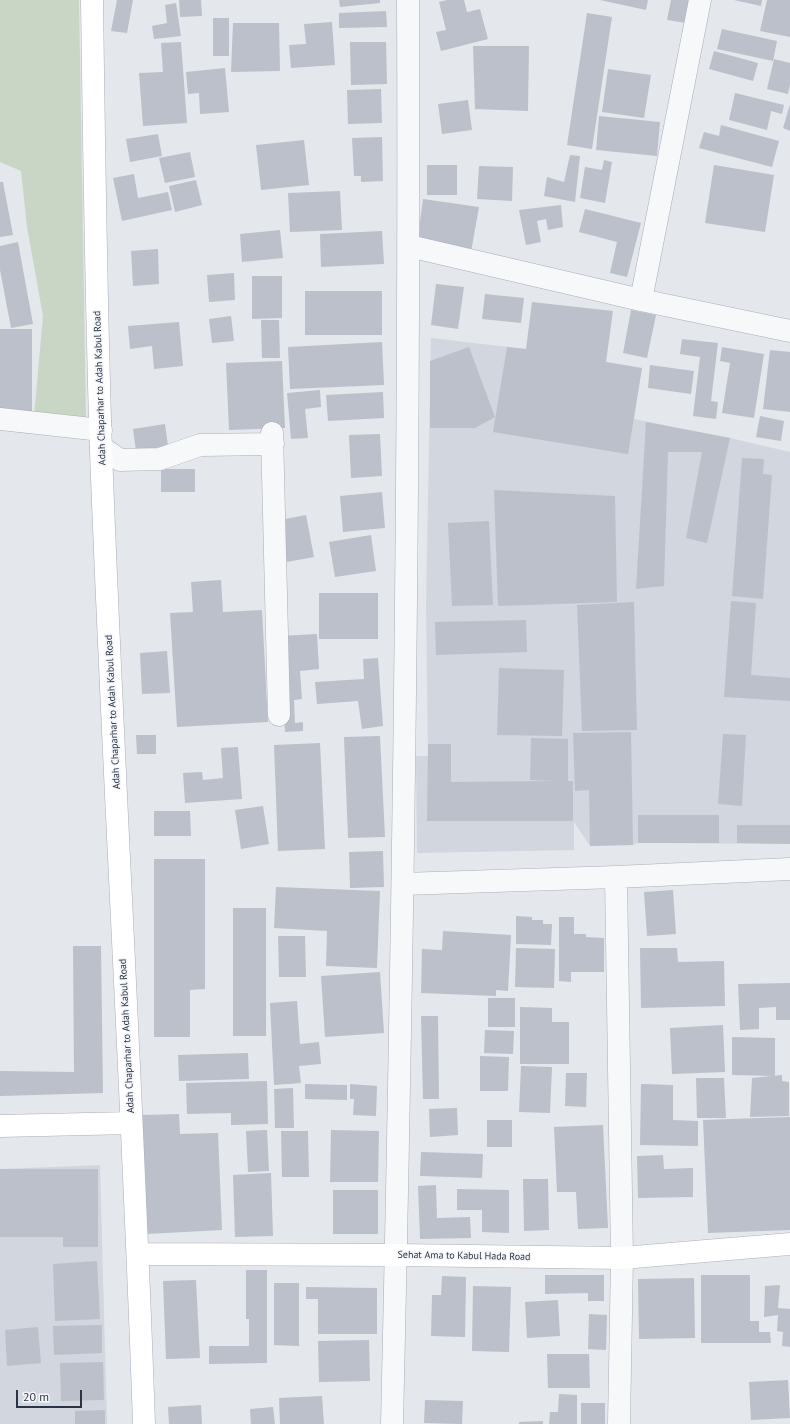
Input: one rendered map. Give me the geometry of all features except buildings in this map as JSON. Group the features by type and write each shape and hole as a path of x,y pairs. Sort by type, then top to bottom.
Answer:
{"main road":[{"name":"Adah Chaparhar to Adah Kabul Road","path":"92,0 101,438 130,1123 138,1254 144,1424"},
{"path":"0,1126 130,1123"},
{"name":"Sehat Ama to Kabul Hada Road","path":"138,1254 622,1258 790,1244"}],"street":[{"path":"392,1424 403,884 409,246 408,0"},
{"path":"641,300 700,0"},
{"path":"409,246 641,300 790,331"},
{"path":"0,419 101,438 120,460 160,459 200,445 273,438 279,715"},
{"path":"403,884 616,877 790,869"},
{"path":"616,877 622,1258 618,1424"}],"shaded area":[{"path":"431,338 526,349 642,368 634,419 730,438 790,452 790,844 638,843 633,845 590,846 574,822 574,850 417,853 416,756 428,756 426,606"},
{"path":"100,1165 107,1424 0,1424 0,1169"}],"green space":[{"path":"0,0 79,0 86,420 34,416 43,316 27,227 21,171 0,162"}]}
